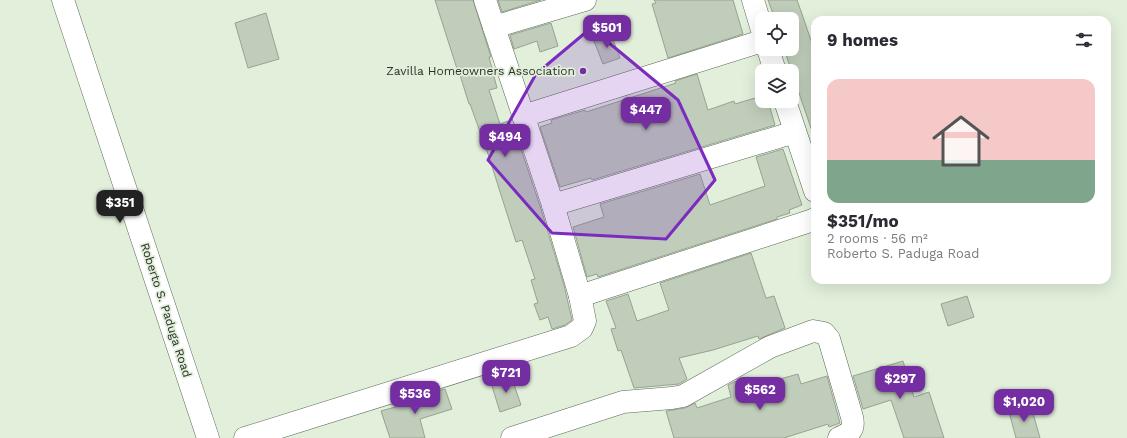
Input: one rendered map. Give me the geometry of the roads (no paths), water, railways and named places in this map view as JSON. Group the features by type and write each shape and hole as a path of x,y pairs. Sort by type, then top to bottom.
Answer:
{"street":[{"name":"Roberto S. Paduga Road","path":"63,0 208,438"},
{"path":"245,438 571,336 582,328 585,321 580,296 553,205 486,0"},
{"path":"494,27 585,0"},
{"path":"753,0 757,12"},
{"path":"523,116 755,43"},
{"path":"787,108 811,179"},
{"path":"553,205 795,132"},
{"path":"580,296 811,221"},
{"path":"512,438 623,402 683,396 760,352 814,331 824,334 828,339 854,424 851,431 839,438"}],"place":[{"name":"Zavilla Homeowners Association","path":"583,71"}]}
